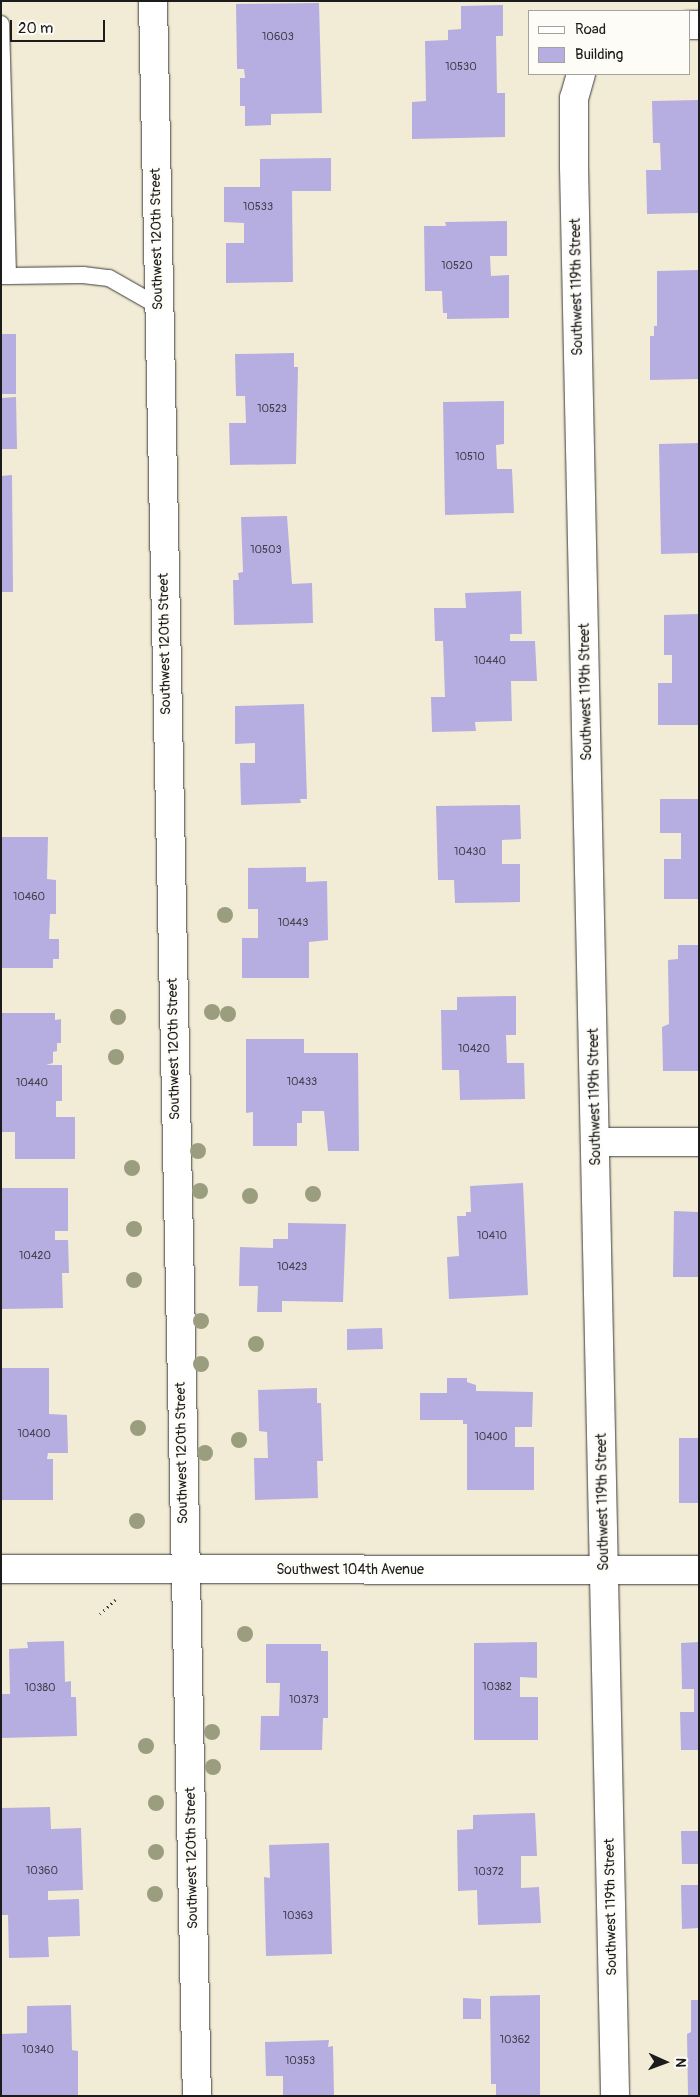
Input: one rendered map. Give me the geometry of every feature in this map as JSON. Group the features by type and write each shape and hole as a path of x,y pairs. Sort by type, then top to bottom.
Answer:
{"street":[{"name":"Southwest 120th Street","path":"153,1 184,1571 197,2096"},
{"name":"Southwest 119th Street","path":"577,86 604,1569 616,2096"},
{"path":"596,1142 699,1142"},
{"name":"Southwest 104th Avenue","path":"1,1569 184,1571 699,1570"}],"lane":[{"path":"1,24 5,276 83,275 109,278 158,306"}],"path":[{"path":"100,1614 119,1597"}],"building":[{"path":"319,3 322,113 271,114 271,125 245,126 245,106 240,106 240,78 245,78 244,69 237,69 236,4"},
{"path":"503,5 503,36 496,36 497,93 505,93 505,137 412,139 412,102 426,101 425,41 448,40 448,30 461,29 461,6"},
{"path":"699,100 699,213 647,214 646,170 661,170 660,143 653,143 652,101"},
{"path":"331,158 331,191 292,191 293,282 226,283 226,243 244,243 244,223 224,222 224,187 260,187 260,159"},
{"path":"507,221 507,256 490,256 491,276 509,275 509,318 447,319 447,313 443,313 442,291 425,291 424,226 446,226 445,222"},
{"path":"699,270 699,379 650,380 650,336 654,336 654,326 657,326 657,271"},
{"path":"1,334 16,334 16,394 1,394"},
{"path":"294,353 294,367 298,367 296,464 230,465 229,423 246,423 245,396 236,396 235,354"},
{"path":"16,397 17,449 1,449 1,398"},
{"path":"504,401 504,444 496,445 497,469 512,469 514,513 445,515 443,402"},
{"path":"699,443 699,553 661,554 659,444"},
{"path":"12,475 13,592 1,592 1,476"},
{"path":"287,516 292,584 312,583 313,623 234,625 233,580 239,580 238,573 243,572 241,517"},
{"path":"521,591 522,634 510,634 510,641 535,641 537,681 511,681 512,721 475,722 476,731 432,732 431,697 445,697 443,641 435,641 434,608 466,608 465,593"},
{"path":"699,614 699,725 658,725 658,683 672,683 672,655 664,655 664,615"},
{"path":"304,704 307,799 300,799 301,803 241,805 240,763 255,763 255,743 235,744 235,706"},
{"path":"660,799 699,799 699,899 664,899 664,859 681,859 681,833 660,833"},
{"path":"520,805 521,839 502,840 502,864 520,864 520,902 455,903 454,880 438,880 436,806"},
{"path":"1,837 48,837 47,879 56,880 56,914 50,914 49,939 59,939 59,959 53,959 53,968 1,968"},
{"path":"306,867 306,882 327,881 328,940 309,942 309,978 242,978 242,938 258,938 258,909 248,909 248,868"},
{"path":"678,945 699,945 699,1071 663,1071 662,1027 669,1024 668,960 678,959"},
{"path":"516,996 516,1035 506,1035 507,1063 524,1063 525,1099 460,1100 459,1070 442,1070 441,1010 457,1010 457,997"},
{"path":"1,1013 55,1013 55,1020 61,1019 61,1043 57,1043 57,1051 53,1052 53,1063 46,1065 62,1065 62,1101 56,1101 56,1117 75,1117 75,1159 15,1159 15,1132 1,1132"},
{"path":"246,1039 304,1039 304,1053 358,1053 359,1151 328,1151 324,1111 302,1111 302,1123 297,1123 297,1146 253,1146 253,1112 246,1113"},
{"path":"523,1183 528,1295 449,1299 447,1257 459,1256 457,1216 466,1216 466,1212 471,1212 470,1186"},
{"path":"1,1188 68,1188 68,1231 55,1231 55,1240 68,1240 69,1273 62,1273 63,1308 1,1309"},
{"path":"674,1211 699,1212 699,1277 673,1277"},
{"path":"288,1223 346,1224 343,1302 282,1301 282,1312 257,1312 258,1286 239,1286 240,1247 273,1248 273,1239 288,1239"},
{"path":"382,1328 383,1349 347,1350 347,1329"},
{"path":"1,1368 49,1368 49,1414 67,1415 68,1453 48,1453 47,1459 53,1459 53,1500 1,1500"},
{"path":"447,1378 467,1378 467,1382 476,1385 476,1391 533,1392 532,1427 515,1427 515,1447 534,1447 534,1490 467,1490 467,1424 463,1424 463,1420 420,1420 420,1393 447,1393"},
{"path":"317,1388 317,1403 321,1403 323,1461 317,1461 318,1498 255,1500 254,1458 268,1458 267,1432 259,1431 258,1390"},
{"path":"679,1438 699,1438 699,1503 679,1503"},
{"path":"64,1641 65,1682 71,1681 71,1697 76,1697 77,1736 1,1738 1,1694 10,1694 9,1649 28,1648 27,1642"},
{"path":"537,1642 537,1678 520,1677 520,1697 538,1697 538,1740 474,1740 474,1643"},
{"path":"699,1642 699,1750 681,1750 680,1712 694,1712 694,1689 682,1689 681,1643"},
{"path":"266,1644 321,1644 321,1651 328,1651 328,1718 323,1718 322,1750 260,1750 261,1716 279,1716 280,1683 266,1683"},
{"path":"50,1807 51,1829 81,1828 83,1890 48,1891 48,1900 79,1899 80,1936 48,1937 49,1957 9,1958 8,1915 1,1915 1,1808"},
{"path":"535,1813 537,1856 521,1856 521,1888 539,1887 541,1923 478,1925 477,1890 458,1891 457,1830 473,1829 473,1815"},
{"path":"681,1831 699,1831 699,1864 682,1864"},
{"path":"329,1843 332,1954 266,1956 264,1877 270,1878 269,1845"},
{"path":"681,1885 699,1885 699,1928 682,1929"},
{"path":"540,1995 540,2096 496,2096 496,2084 491,2084 490,1996"},
{"path":"463,1998 481,1999 481,2019 463,2019"},
{"path":"691,2000 699,2000 699,2096 688,2096 687,2034 691,2032"},
{"path":"71,2005 72,2050 78,2051 78,2096 1,2096 1,2034 27,2033 27,2006"},
{"path":"329,2040 328,2047 333,2046 334,2096 283,2096 283,2076 266,2076 265,2042"}]}
